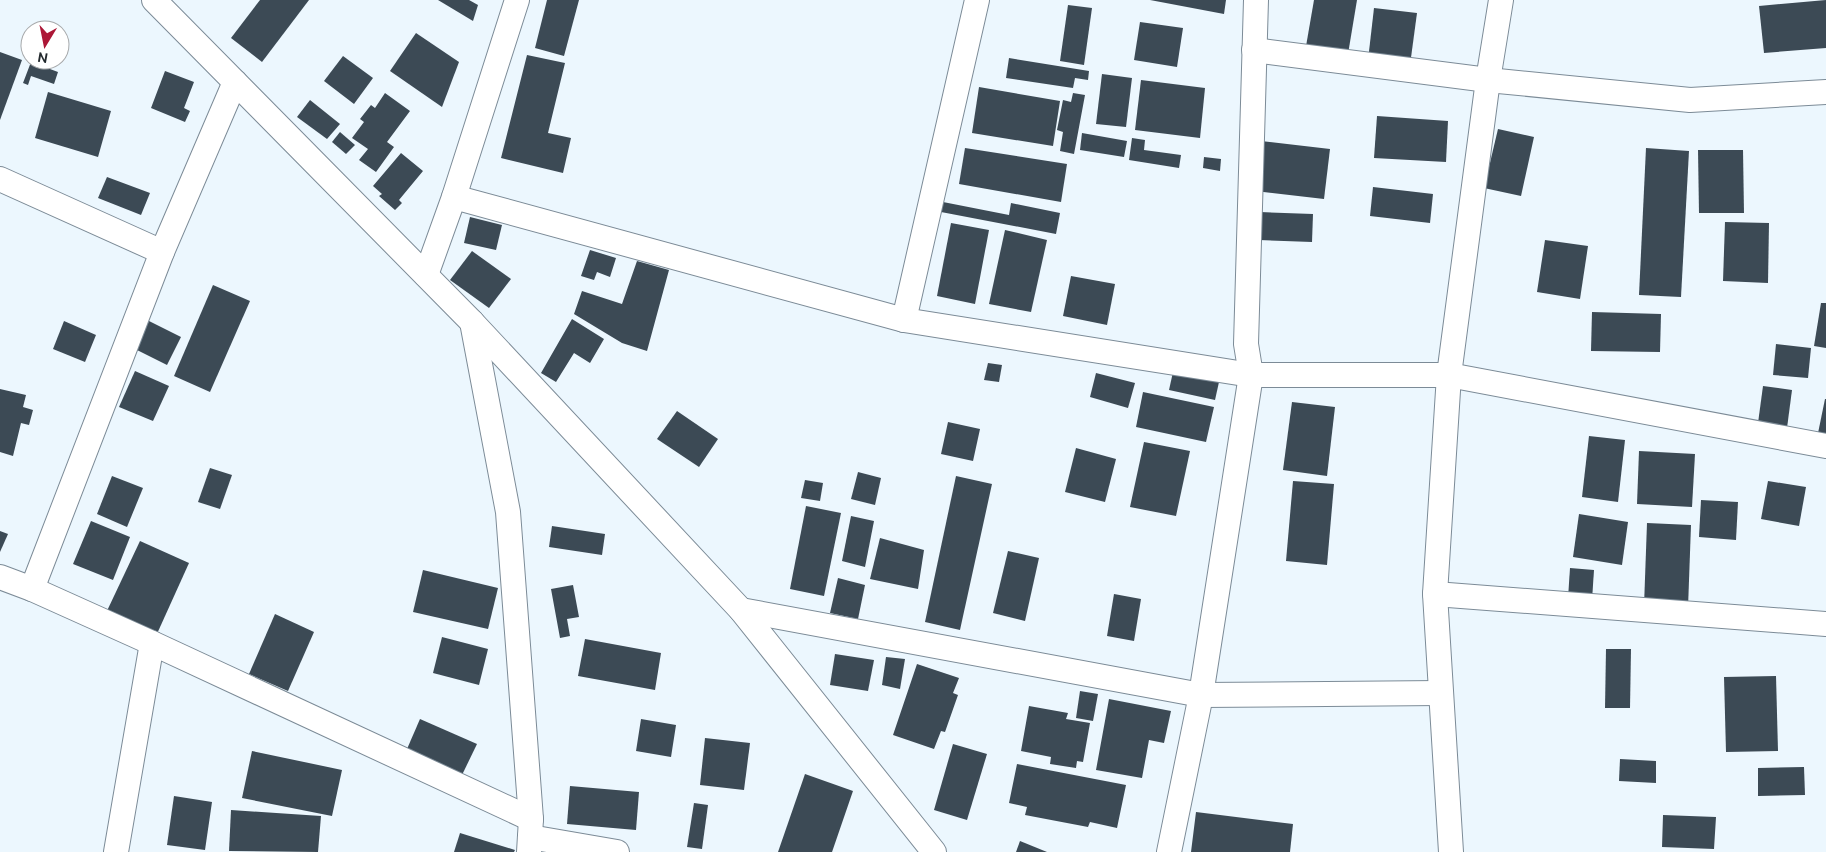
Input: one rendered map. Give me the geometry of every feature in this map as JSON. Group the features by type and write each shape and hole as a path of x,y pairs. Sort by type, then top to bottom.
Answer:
{"street":[{"path":"154,0 472,322 741,610 934,852"},
{"path":"426,275 454,197 517,0"},
{"path":"904,320 977,0"},
{"path":"1169,852 1201,695 1251,375 1246,344 1256,0"},
{"path":"1451,852 1435,594 1448,375 1488,80 1501,0"},
{"path":"1254,50 1488,80 1690,100 1826,92"},
{"path":"32,589 162,252 235,82"},
{"path":"0,179 162,252"},
{"path":"454,197 904,320 1251,375 1448,375 1826,446"},
{"path":"472,322 508,512 530,836"},
{"path":"0,577 32,589 152,643 530,836 617,852"},
{"path":"1435,594 1826,624"},
{"path":"741,610 1201,695 1440,693"},
{"path":"116,852 152,643"}],"building":[{"path":"260,0 309,0 262,62 231,38"},
{"path":"438,0 469,0 478,5 473,21"},
{"path":"547,0 579,0 564,56 535,48"},
{"path":"1150,0 1226,0 1224,14"},
{"path":"1314,0 1357,0 1347,60 1305,52"},
{"path":"1826,0 1826,48 1764,53 1759,6"},
{"path":"1068,5 1092,8 1084,65 1060,61"},
{"path":"1374,8 1417,13 1410,65 1368,60"},
{"path":"1140,22 1183,28 1177,67 1134,60"},
{"path":"416,33 459,62 442,107 390,71"},
{"path":"0,52 20,59 20,65 0,120"},
{"path":"527,55 565,63 548,133 571,138 563,173 501,158"},
{"path":"343,56 373,78 354,104 324,81"},
{"path":"1009,58 1089,71 1088,80 1075,78 1073,88 1006,78"},
{"path":"28,70 53,70 58,72 54,84 31,76 28,85 23,83"},
{"path":"165,71 194,82 184,108 190,111 185,122 151,108"},
{"path":"1102,74 1132,78 1126,127 1096,124"},
{"path":"1141,80 1205,88 1200,138 1135,130"},
{"path":"979,87 1060,101 1053,146 972,133"},
{"path":"48,92 111,111 98,157 35,138"},
{"path":"385,93 410,111 387,142 394,147 376,172 359,160 368,149 352,138 364,122 360,119 371,105 375,108"},
{"path":"1073,93 1085,95 1074,154 1060,151 1063,132 1057,130 1063,100 1071,102"},
{"path":"310,100 340,124 327,139 297,117"},
{"path":"1377,116 1448,121 1446,162 1374,158"},
{"path":"1498,129 1534,137 1521,196 1484,188"},
{"path":"340,132 355,145 346,154 332,142"},
{"path":"1082,133 1127,141 1124,157 1080,150"},
{"path":"1132,138 1145,140 1144,150 1181,155 1179,168 1129,160"},
{"path":"1261,141 1330,149 1324,199 1255,191"},
{"path":"965,148 1067,164 1061,202 959,184"},
{"path":"1646,148 1689,151 1681,297 1639,295"},
{"path":"1698,150 1743,150 1744,213 1699,213"},
{"path":"401,153 423,171 399,200 402,203 395,210 379,196 382,194 373,186"},
{"path":"1204,157 1221,159 1220,171 1203,168"},
{"path":"107,177 150,193 141,215 98,198"},
{"path":"1373,187 1433,194 1430,223 1370,216"},
{"path":"943,202 1009,215 1011,203 1060,213 1056,234 941,212"},
{"path":"1260,212 1313,214 1312,242 1259,240"},
{"path":"470,217 502,225 496,250 464,243"},
{"path":"1725,222 1769,223 1768,283 1723,281"},
{"path":"951,223 989,230 975,304 937,296"},
{"path":"1005,230 1047,240 1031,312 989,304"},
{"path":"1545,240 1588,246 1580,299 1537,292"},
{"path":"590,250 616,258 610,277 597,272 594,280 581,276"},
{"path":"472,251 511,279 489,308 450,280"},
{"path":"637,261 669,270 647,351 622,343 574,314 582,291 622,304"},
{"path":"1071,276 1115,284 1107,325 1063,316"},
{"path":"213,285 250,301 210,392 174,376"},
{"path":"1821,303 1826,303 1826,348 1814,346"},
{"path":"1592,312 1661,314 1660,352 1591,351"},
{"path":"572,319 604,339 590,363 574,353 556,382 541,373"},
{"path":"64,321 96,335 85,362 53,349"},
{"path":"149,321 181,337 167,365 135,349"},
{"path":"1776,344 1811,348 1808,378 1773,375"},
{"path":"988,363 1002,365 999,382 984,380"},
{"path":"135,371 169,386 153,421 119,407"},
{"path":"1173,372 1219,382 1215,400 1169,390"},
{"path":"1096,373 1135,383 1128,408 1090,397"},
{"path":"1763,386 1792,390 1787,428 1758,423"},
{"path":"0,389 26,395 23,407 33,410 29,425 21,423 13,456 0,452"},
{"path":"1143,392 1214,407 1206,442 1136,427"},
{"path":"1826,399 1826,440 1817,438"},
{"path":"1292,402 1335,407 1327,476 1283,470"},
{"path":"677,411 718,439 699,467 657,439"},
{"path":"948,422 980,429 973,461 941,454"},
{"path":"1589,436 1625,440 1618,502 1582,497"},
{"path":"1144,442 1190,451 1176,516 1130,507"},
{"path":"1076,448 1116,459 1105,502 1065,492"},
{"path":"1639,451 1695,454 1692,507 1637,504"},
{"path":"210,468 232,475 220,509 198,502"},
{"path":"858,472 881,478 875,505 851,499"},
{"path":"112,476 143,488 127,527 97,514"},
{"path":"956,476 992,484 960,630 925,622"},
{"path":"805,480 823,483 820,501 801,498"},
{"path":"1293,481 1334,484 1327,565 1286,561"},
{"path":"1768,481 1806,487 1799,526 1761,519"},
{"path":"1701,500 1738,502 1736,540 1699,537"},
{"path":"806,506 841,513 824,596 790,589"},
{"path":"1579,514 1628,522 1622,565 1573,557"},
{"path":"851,516 874,521 865,567 842,561"},
{"path":"91,521 130,537 113,580 73,564"},
{"path":"1647,523 1691,525 1688,608 1644,606"},
{"path":"552,526 605,534 602,555 549,547"},
{"path":"0,531 8,534 0,552"},
{"path":"880,538 924,550 918,589 870,579"},
{"path":"140,541 189,563 156,636 106,613"},
{"path":"1008,551 1039,558 1025,621 993,613"},
{"path":"1570,568 1594,570 1592,600 1568,598"},
{"path":"423,570 498,588 488,629 413,612"},
{"path":"838,578 865,585 858,619 830,613"},
{"path":"573,585 579,617 567,619 570,636 560,638 551,589"},
{"path":"1114,594 1141,599 1134,641 1107,636"},
{"path":"275,614 314,632 288,691 249,674"},
{"path":"442,637 488,649 479,685 433,673"},
{"path":"585,639 661,653 655,690 578,676"},
{"path":"1606,649 1631,649 1630,708 1605,708"},
{"path":"835,654 874,660 868,691 830,685"},
{"path":"886,657 905,659 900,689 882,685"},
{"path":"917,664 959,678 953,693 958,695 945,732 941,731 934,749 893,735"},
{"path":"1776,676 1778,751 1726,752 1724,677"},
{"path":"1080,691 1098,694 1093,721 1076,718"},
{"path":"1109,699 1171,711 1164,743 1149,740 1142,778 1096,770"},
{"path":"1029,706 1068,713 1066,719 1090,723 1083,762 1077,761 1076,768 1050,764 1051,757 1021,751"},
{"path":"420,719 477,744 462,775 407,749"},
{"path":"641,719 676,725 671,757 636,751"},
{"path":"705,738 750,743 744,790 700,785"},
{"path":"953,744 987,754 967,820 934,810"},
{"path":"252,751 342,770 332,816 242,798"},
{"path":"1620,759 1656,761 1656,783 1619,781"},
{"path":"1017,764 1126,785 1117,828 1090,822 1088,827 1025,815 1027,807 1009,803"},
{"path":"1804,767 1805,795 1758,796 1758,768"},
{"path":"805,774 853,791 832,852 778,852"},
{"path":"570,786 639,792 636,830 567,824"},
{"path":"174,796 212,802 205,850 167,845"},
{"path":"694,803 708,805 702,849 687,847"},
{"path":"231,810 321,816 318,852 229,851"},
{"path":"1196,812 1293,824 1290,852 1191,852"},
{"path":"1663,815 1716,817 1714,849 1662,847"},
{"path":"460,833 515,850 514,852 454,852"},
{"path":"1020,841 1047,852 1016,852"}]}
